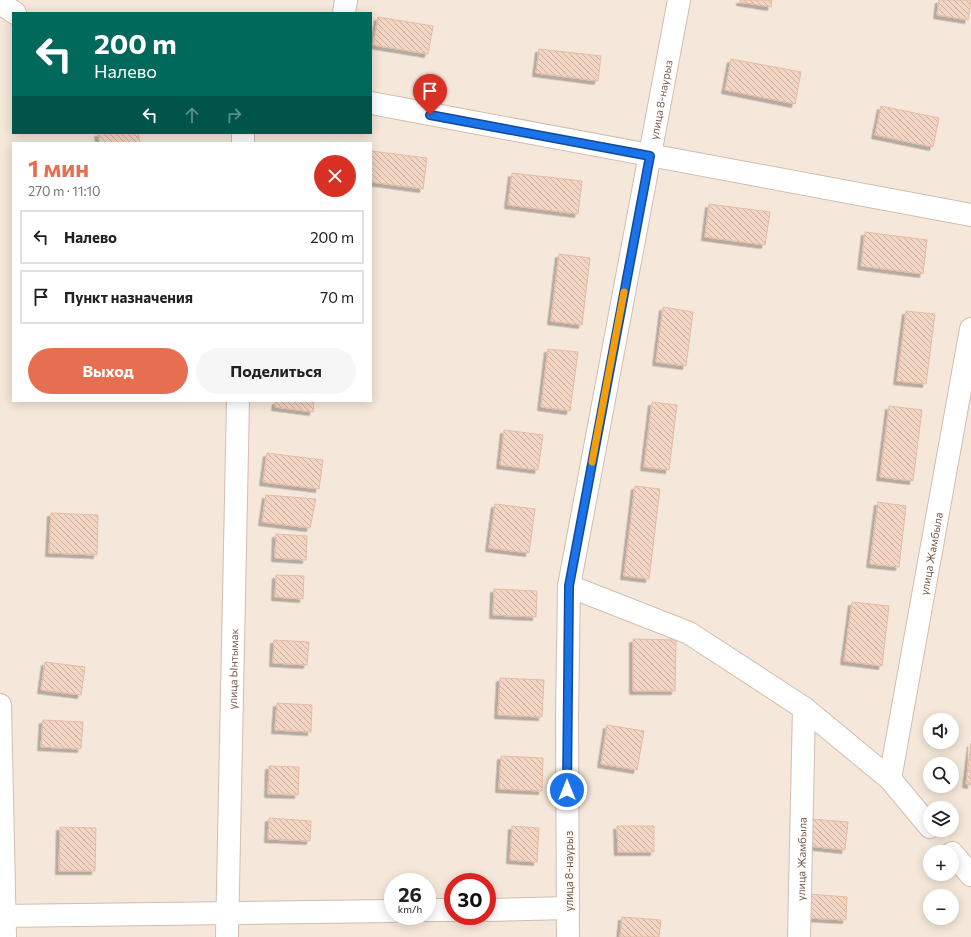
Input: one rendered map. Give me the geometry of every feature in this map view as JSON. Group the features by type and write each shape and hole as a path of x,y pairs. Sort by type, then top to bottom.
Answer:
{"street":[{"path":"344,12 346,0"},
{"name":"улица 8-наурыз","path":"568,937 567,716 569,586 679,0"},
{"path":"0,3 14,12"},
{"path":"372,103 971,215"},
{"name":"улица Жамбыла","path":"890,779 971,329"},
{"name":"улица Ынтымак","path":"227,937 238,402"},
{"path":"569,586 689,633 804,708 890,779 923,819"},
{"path":"0,705 3,923 227,913 384,911"},
{"name":"улица Жамбыла","path":"798,937 804,708"},
{"path":"939,837 946,845"},
{"path":"959,860 971,875"},
{"path":"496,910 568,908"}],"shaded area":[{"path":"0,0 971,0 971,937 0,937"}],"building":[{"path":"740,0 772,0 771,7 740,2"},
{"path":"939,0 971,0 968,20 937,15"},
{"path":"378,17 433,26 428,54 373,45"},
{"path":"539,49 601,56 598,81 536,73"},
{"path":"731,59 801,72 795,104 725,90"},
{"path":"881,106 939,118 933,147 875,135"},
{"path":"98,134 138,134 140,142 100,142"},
{"path":"372,151 427,158 423,189 372,182"},
{"path":"512,173 582,181 578,214 508,205"},
{"path":"709,204 770,212 765,245 705,237"},
{"path":"865,232 927,240 923,274 861,266"},
{"path":"559,254 590,258 582,325 551,321"},
{"path":"663,307 693,312 686,366 656,362"},
{"path":"906,311 935,314 926,384 897,381"},
{"path":"548,349 578,352 570,411 541,407"},
{"path":"276,402 314,402 313,412 275,407"},
{"path":"652,402 677,405 669,470 644,467"},
{"path":"889,406 922,410 913,481 880,477"},
{"path":"504,430 543,435 538,470 500,465"},
{"path":"267,453 323,460 319,489 263,482"},
{"path":"635,486 660,489 649,579 624,576"},
{"path":"266,495 316,499 310,528 262,522"},
{"path":"878,502 906,506 899,567 870,564"},
{"path":"495,504 535,509 529,553 489,548"},
{"path":"51,513 98,515 97,555 49,553"},
{"path":"276,534 307,536 306,560 275,558"},
{"path":"276,575 304,576 303,599 275,597"},
{"path":"494,589 537,591 536,617 493,615"},
{"path":"852,602 889,606 882,666 844,661"},
{"path":"633,639 676,640 675,691 633,691"},
{"path":"274,640 309,642 307,665 273,663"},
{"path":"45,662 85,667 81,695 41,690"},
{"path":"500,678 544,680 542,717 498,715"},
{"path":"277,703 312,705 311,732 275,730"},
{"path":"43,720 83,722 81,749 41,747"},
{"path":"607,725 644,731 637,770 601,764"},
{"path":"971,743 971,785 966,784"},
{"path":"501,756 543,758 542,791 499,789"},
{"path":"269,766 299,767 298,795 268,794"},
{"path":"269,818 311,821 310,841 268,839"},
{"path":"811,819 848,822 845,850 808,846"},
{"path":"512,826 539,828 537,862 510,860"},
{"path":"617,826 654,826 654,852 618,852"},
{"path":"60,827 96,828 95,871 59,871"},
{"path":"809,894 847,897 846,920 808,918"},
{"path":"622,917 661,920 659,937 620,937"}],"slow traffic":[{"path":"592,462 624,292"}],"route":[{"path":"430,115 650,156 569,586 567,790"}]}
